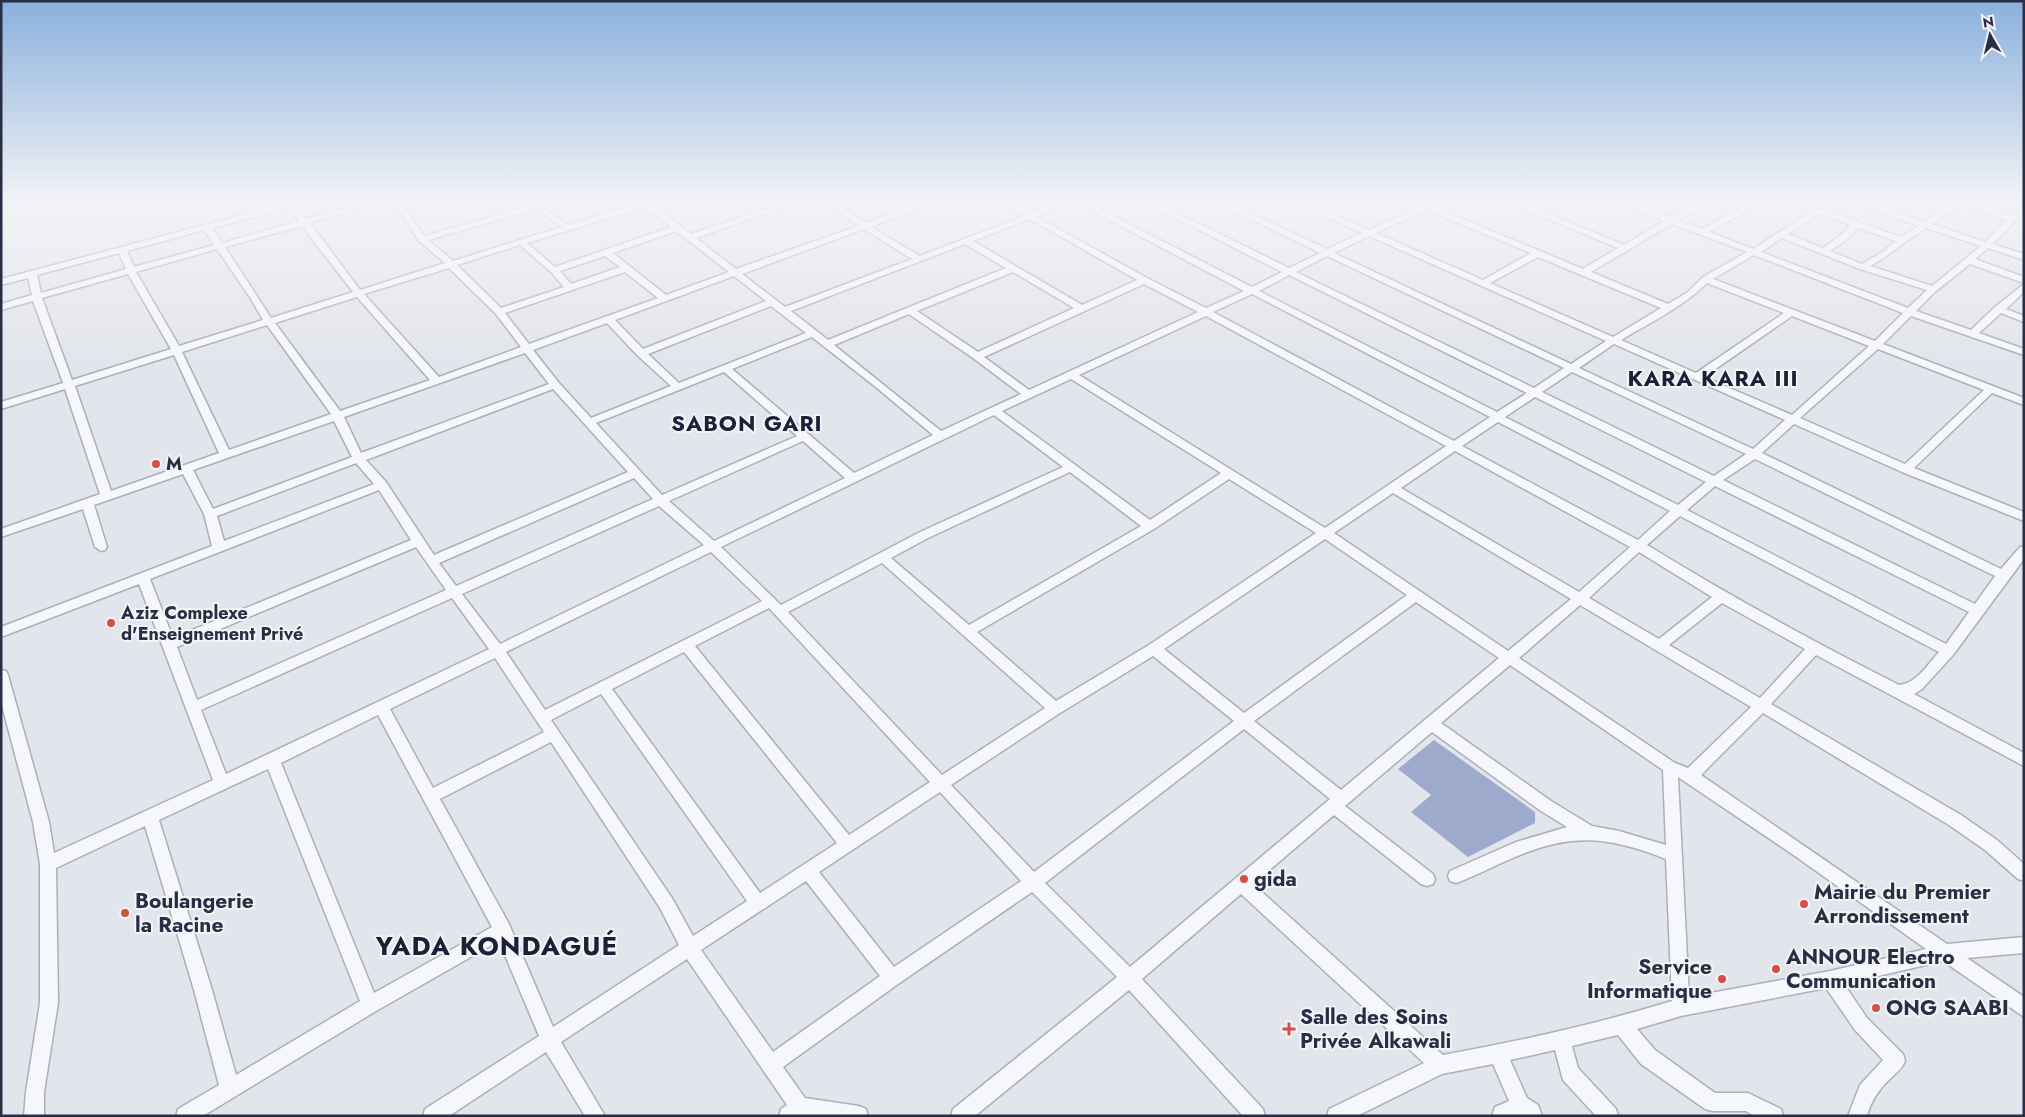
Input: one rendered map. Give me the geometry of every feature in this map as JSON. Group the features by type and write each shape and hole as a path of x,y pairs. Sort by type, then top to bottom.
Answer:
{"street":[{"path":"1,282 107,254"},
{"path":"124,254 131,271 177,351 225,454"},
{"path":"1,307 190,254"},
{"path":"225,254 256,299 269,322 337,415 358,458 382,485 431,561 497,650 666,903 690,948 770,1065 798,1113 859,1116"},
{"path":"329,254 359,294 437,381"},
{"path":"440,254 499,312 555,385 661,501 712,546 775,607 1034,882 1130,978 1256,1116"},
{"path":"1,406 482,254"},
{"path":"535,254 554,270 570,288"},
{"path":"554,270 600,254"},
{"path":"609,254 664,298"},
{"path":"711,254 827,344 940,436"},
{"path":"1,533 437,381 785,254"},
{"path":"911,254 919,259"},
{"path":"783,311 932,254"},
{"path":"988,254 1081,308"},
{"path":"1098,254 1639,546 1721,597 2024,760"},
{"path":"1181,254 1496,418 1679,510 1948,651"},
{"path":"1254,254 1978,611"},
{"path":"48,864 272,760 852,478 1206,312 1324,254"},
{"path":"1332,254 1571,369 1754,454 2003,575"},
{"path":"1414,254 1906,469 2024,517"},
{"path":"1482,284 1536,254"},
{"path":"1541,254 1670,308"},
{"path":"1584,272 1615,254"},
{"path":"432,1116 1055,709 1154,649 1453,446 1614,340 1670,308 1691,294 1706,279 1750,254"},
{"path":"1760,254 1910,312 2024,352"},
{"path":"1832,254 1863,267 1933,289"},
{"path":"1863,267 1885,254"},
{"path":"960,1116 1130,978 1580,598 1679,510 1754,454 1876,345 1933,289 1975,254"},
{"path":"1968,260 2024,280"},
{"path":"499,312 627,268"},
{"path":"827,344 1012,269"},
{"path":"32,274 37,298 70,385 107,496"},
{"path":"1706,279 2024,402"},
{"path":"977,356 1144,280"},
{"path":"1972,334 2024,287"},
{"path":"641,353 772,302"},
{"path":"1998,309 2024,319"},
{"path":"910,311 977,356 1029,395"},
{"path":"1697,377 1790,313"},
{"path":"608,319 678,387"},
{"path":"589,422 812,334"},
{"path":"725,368 852,478"},
{"path":"1072,375 1326,534 1670,767 1690,776 2024,1008"},
{"path":"210,514 555,385"},
{"path":"1906,469 1990,390"},
{"path":"996,411 1150,526"},
{"path":"193,708 803,437"},
{"path":"542,718 686,645 775,607 883,557 924,535 1072,467"},
{"path":"186,468 210,514 219,546"},
{"path":"431,561 636,473"},
{"path":"967,632 1150,526 1228,474"},
{"path":"1,632 219,546 382,485"},
{"path":"1393,488 1955,820 1991,845 2024,874"},
{"path":"87,503 101,547"},
{"path":"169,645 419,542"},
{"path":"1898,691 1909,690 1918,685 1948,651 2003,575 2019,564 2024,550"},
{"path":"883,557 1055,709"},
{"path":"143,577 222,783"},
{"path":"770,1065 892,978 1034,882 1244,721 1415,596"},
{"path":"1660,645 1721,597"},
{"path":"686,645 847,844"},
{"path":"1690,776 1762,705 1814,648"},
{"path":"1154,649 1244,721 1427,879"},
{"path":"1,675 41,822 48,864 48,1003 35,1092 34,1116"},
{"path":"604,688 758,902"},
{"path":"381,707 503,930 549,1038 596,1116"},
{"path":"1430,724 1546,806 1590,833"},
{"path":"430,798 552,735"},
{"path":"272,760 370,1005"},
{"path":"1670,767 1681,1007"},
{"path":"150,817 200,980 230,1090"},
{"path":"1456,876 1516,849 1563,834 1590,833 1648,845 1674,855"},
{"path":"807,870 892,978"},
{"path":"1241,884 1440,1065"},
{"path":"185,1116 370,1005 503,930"},
{"path":"1336,1116 1440,1065 1498,1054 1622,1025 1681,1007 1830,979 1946,952 2024,945"},
{"path":"1830,979 1861,1024 1896,1061 1879,1074 1870,1086 1857,1116"},
{"path":"1622,1025 1648,1057 1712,1102 1748,1102 1774,1116"},
{"path":"1561,1039 1570,1072 1609,1116"},
{"path":"1498,1054 1527,1110 1502,1114 1502,1116"}],"water":[{"path":"1434,740 1535,812 1535,823 1468,857 1411,812 1431,795 1398,769"}],"place":[{"name":"M","path":"156,464"},
{"name":"Aziz Complexe d'Enseignement Privé","path":"111,623"},
{"name":"gida","path":"1244,879"},
{"name":"Mairie du Premier Arrondissement","path":"1804,904"},
{"name":"Boulangerie la Racine","path":"125,913"},
{"name":"ANNOUR Electro Communication","path":"1776,969"},
{"name":"Service Informatique","path":"1722,979"},
{"name":"ONG SAABI","path":"1876,1008"},
{"name":"Salle des Soins Privée Alkawali","path":"1289,1029"}],"district":[{"name":"KARA KARA III","path":"1713,378"},
{"name":"SABON GARI","path":"747,423"},
{"name":"YADA KONDAGUÉ","path":"497,946"}]}
